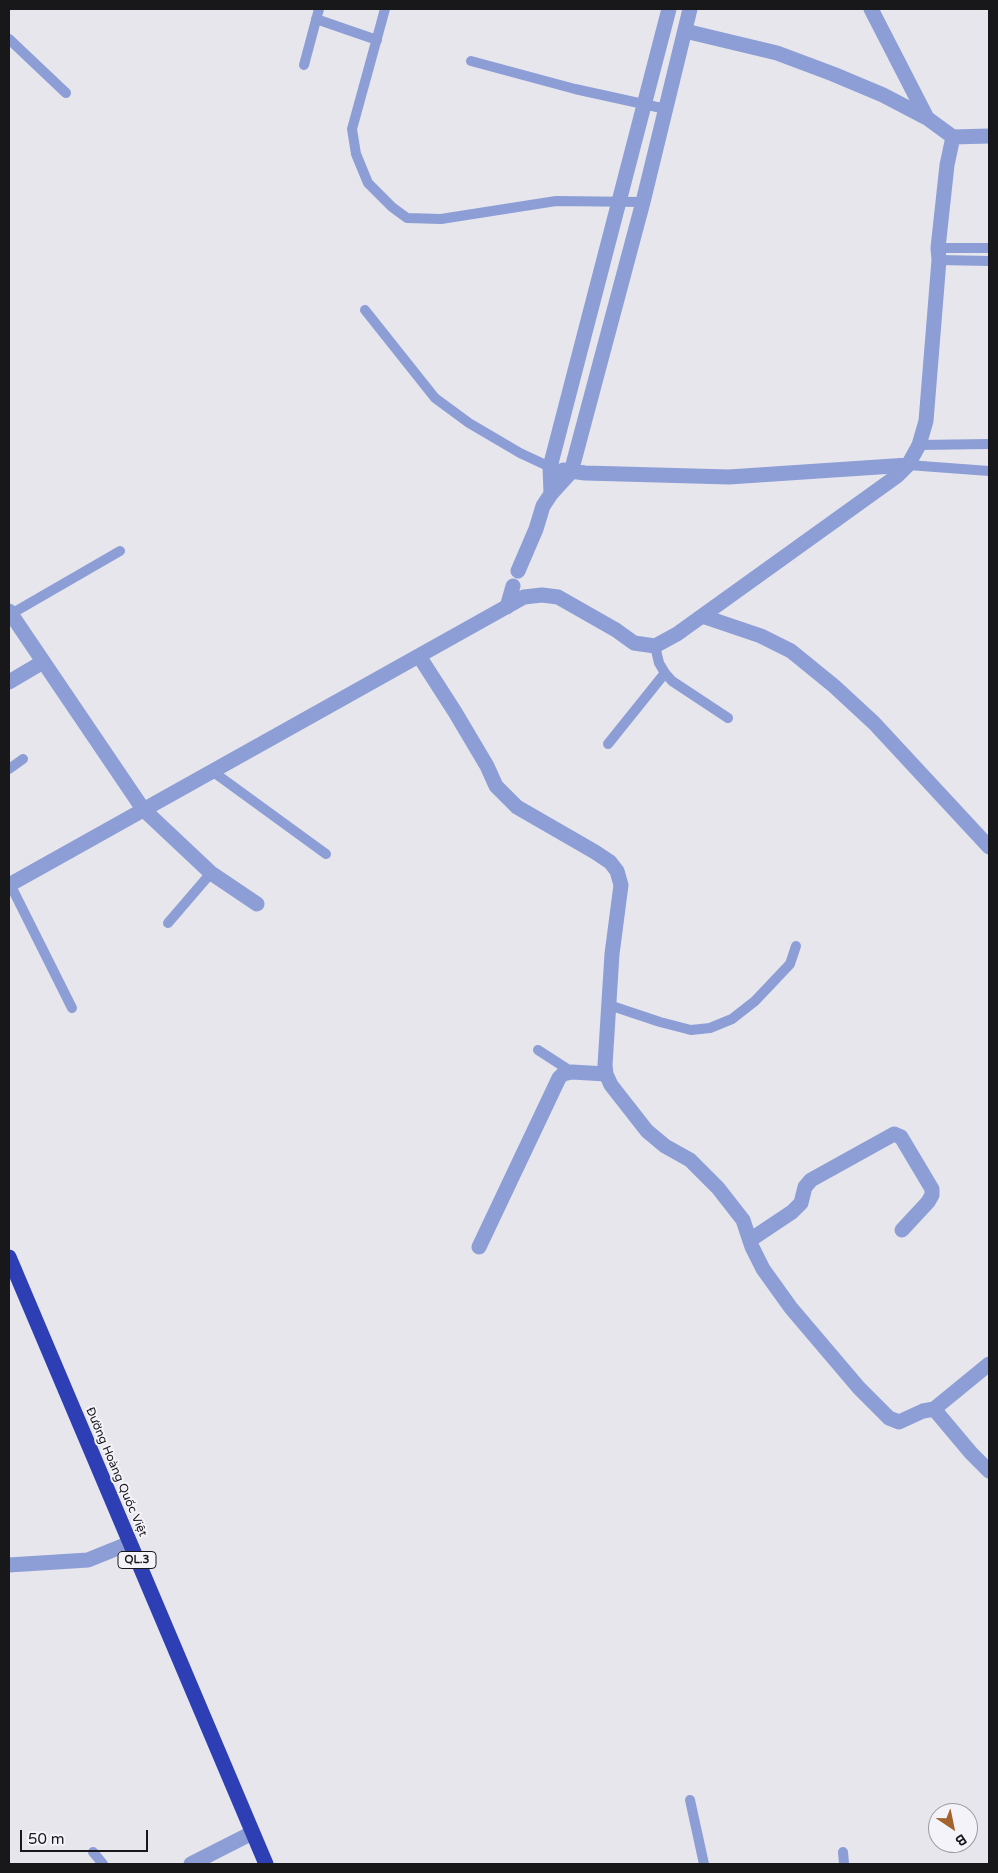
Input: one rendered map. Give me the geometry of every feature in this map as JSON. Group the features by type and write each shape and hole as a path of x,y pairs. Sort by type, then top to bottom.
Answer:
{"highway":[{"name":"Đường Hoàng Quốc Việt","path":"9,1257 266,1864"}],"street":[{"path":"518,571 547,500 550,468 669,9"},
{"path":"547,500 571,472 643,202 690,9"},
{"path":"870,9 927,118"},
{"path":"684,31 776,53 884,95 927,118 953,137 989,136"},
{"path":"9,884 524,597 542,595 558,597 616,630 634,643 655,646 678,634 897,476 908,465 919,444 926,421 938,254 953,137"},
{"path":"550,468 571,472 729,477 908,465"},
{"path":"507,607 512,586"},
{"path":"10,613 143,809 211,873 256,904"},
{"path":"702,616 761,636 791,651 834,686 874,723 989,847"},
{"path":"419,656 487,766 496,786 517,807 595,852 610,862 618,871 620,885 612,954 606,1074 611,1085 647,1131 665,1146 690,1160 718,1188 743,1220 763,1269 791,1308 859,1388 889,1418 899,1422 923,1410 934,1409 989,1364"},
{"path":"9,682 43,662"},
{"path":"479,1247 559,1078 563,1074 572,1072 606,1074"},
{"path":"750,1240 792,1212 801,1203 806,1186 811,1180 894,1134 901,1137 932,1189 932,1195 928,1202 902,1230"},
{"path":"934,1409 971,1453 989,1471"},
{"path":"9,1565 88,1560 130,1543"},
{"path":"191,1864 252,1833"}],"lane":[{"path":"386,9 352,129 356,154 368,183 392,207 407,218 441,219 556,201 643,202"},
{"path":"304,65 317,14 377,40"},
{"path":"9,39 66,93"},
{"path":"471,61 574,88 666,109"},
{"path":"938,254 989,248"},
{"path":"938,254 989,261"},
{"path":"365,310 434,398 520,454 550,468"},
{"path":"919,444 989,444"},
{"path":"908,465 989,471"},
{"path":"10,613 120,551"},
{"path":"655,646 660,663 672,681 728,718"},
{"path":"608,744 665,673"},
{"path":"9,769 23,759"},
{"path":"212,771 326,854"},
{"path":"168,923 211,873"},
{"path":"9,884 72,1008"},
{"path":"609,1005 691,1030 710,1028 732,1018 755,1001 790,964 796,946"},
{"path":"538,1050 572,1072"},
{"path":"690,1800 704,1864"},
{"path":"93,1852 103,1864"},
{"path":"843,1852 844,1864"}]}
